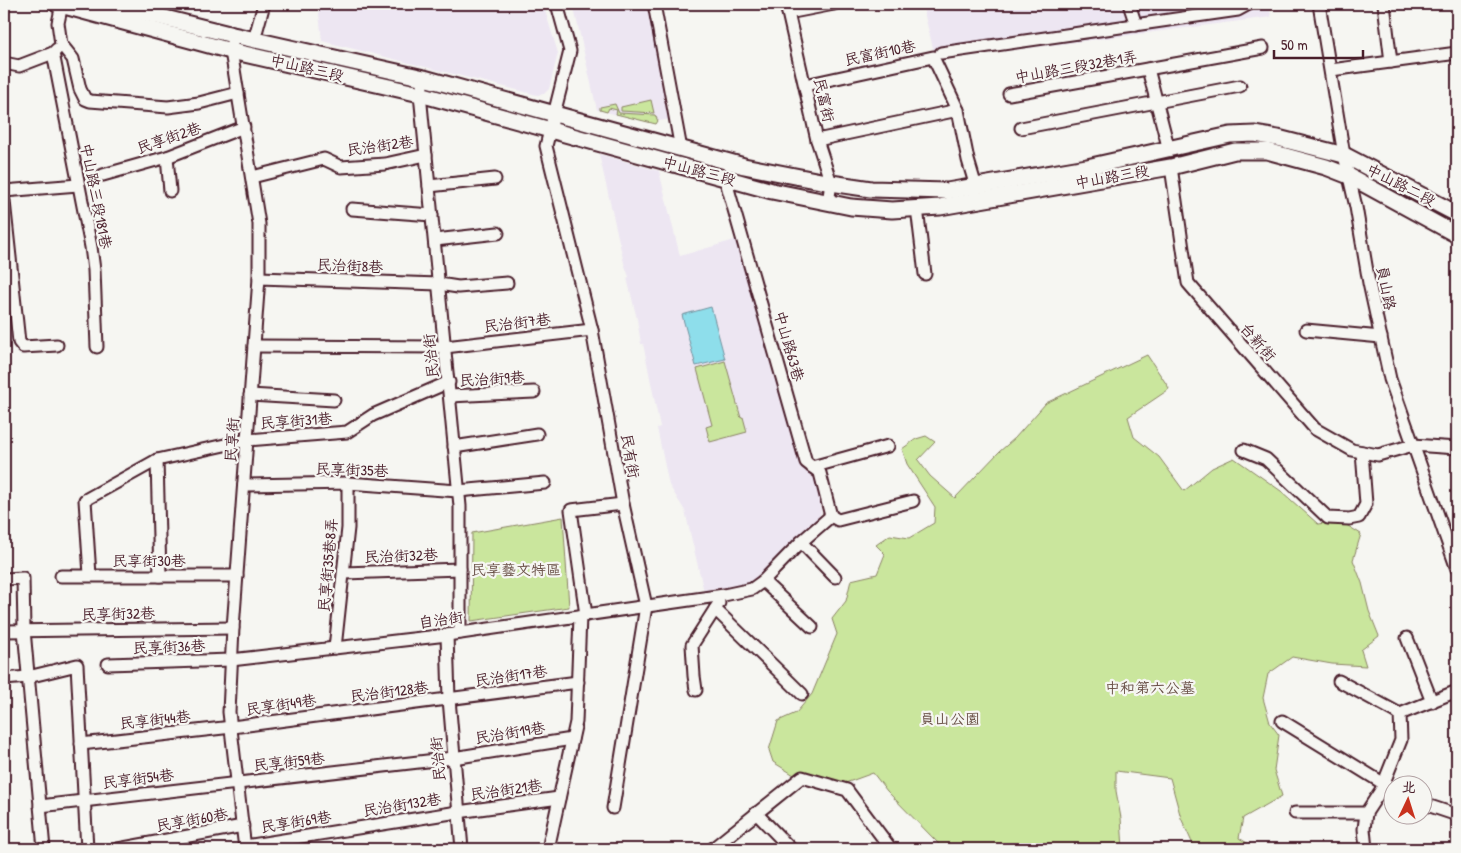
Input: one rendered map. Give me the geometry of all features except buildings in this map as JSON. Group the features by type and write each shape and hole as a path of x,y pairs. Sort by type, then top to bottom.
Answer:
{"main road":[{"name":"中山路三段","path":"60,4 231,50 420,94 772,191 828,203 892,210 940,207 1171,166 1235,151 1267,151 1326,167 1348,176"},
{"name":"中山路三段","path":"109,4 254,40 424,78 744,166 871,189 947,191 976,187 1086,167 1230,135 1255,134 1278,138 1344,156"},
{"name":"中山路二段","path":"1344,156 1457,214"},
{"name":"中山路二段","path":"1348,176 1457,235"}],"street":[{"path":"60,4 58,23 61,44 73,59 80,89 85,99 168,108 199,103 238,93"},
{"path":"254,40 264,4"},
{"name":"民有街","path":"557,4 570,51 546,146 592,330 623,504 651,606 613,808"},
{"path":"654,4 681,149"},
{"path":"787,8 834,4"},
{"path":"1129,4 1136,25"},
{"name":"民富街10巷","path":"805,85 937,55 1238,10 1249,4"},
{"name":"員山路","path":"1319,4 1344,156 1356,206 1369,283 1390,379 1457,569"},
{"path":"1384,4 1391,62"},
{"name":"民富街","path":"787,8 817,140 831,183 828,203"},
{"name":"民享街","path":"233,35 231,50 260,224 259,278 233,628 229,712 245,848"},
{"path":"4,63 18,66 53,53 61,44"},
{"name":"中山路三段32巷1弄","path":"1009,94 1263,48"},
{"name":"中山路三段181巷","path":"53,53 94,270 98,347"},
{"path":"1331,70 1457,53"},
{"path":"937,55 958,110 968,160 976,187"},
{"path":"1148,69 1169,150"},
{"name":"民治街","path":"424,78 420,94 460,506 460,633"},
{"path":"1021,128 1240,86"},
{"path":"817,140 958,110"},
{"name":"民享街2巷","path":"103,174 168,157 244,127"},
{"name":"民治街2巷","path":"252,177 324,159 341,167 385,164 426,155"},
{"path":"168,157 170,192"},
{"name":"台新街","path":"1171,166 1188,283 1315,429 1352,450 1378,456 1413,445"},
{"name":"中山路63巷","path":"726,178 806,462 820,473 831,516"},
{"path":"429,186 495,179"},
{"path":"4,191 78,185"},
{"path":"4,201 5,235 19,342 23,347 57,345"},
{"path":"917,208 925,274"},
{"path":"352,210 432,215"},
{"path":"435,240 498,233"},
{"name":"民治街8巷","path":"259,278 439,284 458,287 507,283"},
{"name":"民治街7巷","path":"254,346 445,347 592,330"},
{"path":"1306,330 1380,337"},
{"name":"民享街31巷","path":"90,576 85,500 157,460 247,440 347,432 373,415 449,382"},
{"name":"民治街9巷","path":"450,396 534,392"},
{"path":"250,396 334,400"},
{"path":"454,447 537,434"},
{"path":"1413,445 1455,450"},
{"path":"812,467 888,446"},
{"path":"1244,450 1266,459 1328,518 1349,519 1360,517 1366,504 1362,452"},
{"path":"157,460 160,576"},
{"name":"民享街35巷","path":"244,485 348,483 458,491 545,483"},
{"name":"民享街35巷8弄","path":"335,648 348,528 348,483"},
{"path":"812,627 763,581 801,542 831,516 838,520 912,501"},
{"path":"548,849 576,722 583,616 571,510 623,504"},
{"path":"801,542 835,577"},
{"name":"民治街32巷","path":"344,573 460,569"},
{"name":"民享街30巷","path":"61,576 237,576"},
{"path":"4,579 22,578 24,630 44,849"},
{"name":"自治街","path":"231,660 448,635 651,606 724,595 752,588 763,581"},
{"path":"696,690 692,645 724,595"},
{"path":"715,609 802,694"},
{"name":"民享街32巷","path":"4,631 233,628"},
{"name":"民治街","path":"448,635 449,700 462,849"},
{"path":"1407,638 1432,702"},
{"name":"民享街36巷","path":"108,664 231,660"},
{"path":"4,679 28,677 77,665 87,849"},
{"path":"1339,681 1400,714 1457,691"},
{"name":"民治街17巷","path":"449,700 578,682"},
{"name":"民治街128巷","path":"333,713 449,700"},
{"name":"民享街49巷","path":"232,727 333,713"},
{"path":"1392,776 1401,740 1400,714"},
{"path":"1282,720 1384,784"},
{"name":"民享街44巷","path":"81,744 232,727"},
{"name":"民治街19巷","path":"343,771 453,758 572,739"},
{"name":"民享街59巷","path":"238,783 343,771"},
{"path":"712,849 802,777 847,790 887,848"},
{"name":"民享街54巷","path":"40,806 238,783"},
{"path":"1366,849 1364,829 1366,813 1384,793"},
{"name":"民治街21巷","path":"458,812 559,798"},
{"path":"1434,807 1457,815"},
{"name":"民治街132巷","path":"351,828 458,812"},
{"path":"756,813 791,849"},
{"path":"1295,813 1366,813"},
{"name":"民享街60巷","path":"118,849 242,826"},
{"name":"民享街69巷","path":"245,848 351,828"}],"shaded area":[{"path":"318,4 543,4 558,53 549,89 544,94 537,95 322,41"},
{"path":"573,4 649,4 672,119 658,121 656,124 597,110"},
{"path":"922,4 1269,4 1271,17 936,60"},
{"path":"599,154 659,171 680,256 738,239 801,465 816,477 820,516 759,578 744,585 714,594 704,592 685,511 669,485 657,428 660,427 627,278 629,277 624,263"}],"green space":[{"path":"651,100 654,113 621,111 621,107"},
{"path":"615,104 619,113 655,115 658,121 656,124 616,114 617,110 609,108 607,112 600,110 600,107"},
{"path":"1147,355 1169,388 1128,417 1134,437 1159,457 1184,491 1212,468 1234,458 1281,491 1318,524 1340,521 1361,534 1353,560 1379,636 1361,650 1366,666 1332,664 1292,657 1268,674 1263,698 1270,723 1279,735 1274,770 1282,796 1243,818 1239,838 1257,849 1195,849 1181,818 1170,778 1116,771 1116,791 1121,818 1123,849 940,849 938,843 887,791 873,773 840,785 818,776 794,775 773,762 769,750 778,721 796,713 812,694 837,634 832,619 846,601 851,580 877,574 885,554 876,545 890,535 909,538 934,523 935,507 907,464 902,449 916,439 926,436 935,442 918,460 930,476 955,498 1015,438 1046,403"},
{"path":"725,361 741,418 743,417 747,432 710,442 706,427 712,425 697,369"},
{"name":"民享藝文特區","path":"563,517 569,607 471,621 472,533"}],"water":[{"path":"711,307 725,359 696,366 682,315"}],"park label":[{"name":"中和第六公墓","path":"1150,688"},
{"name":"員山公園","path":"950,719"}]}
